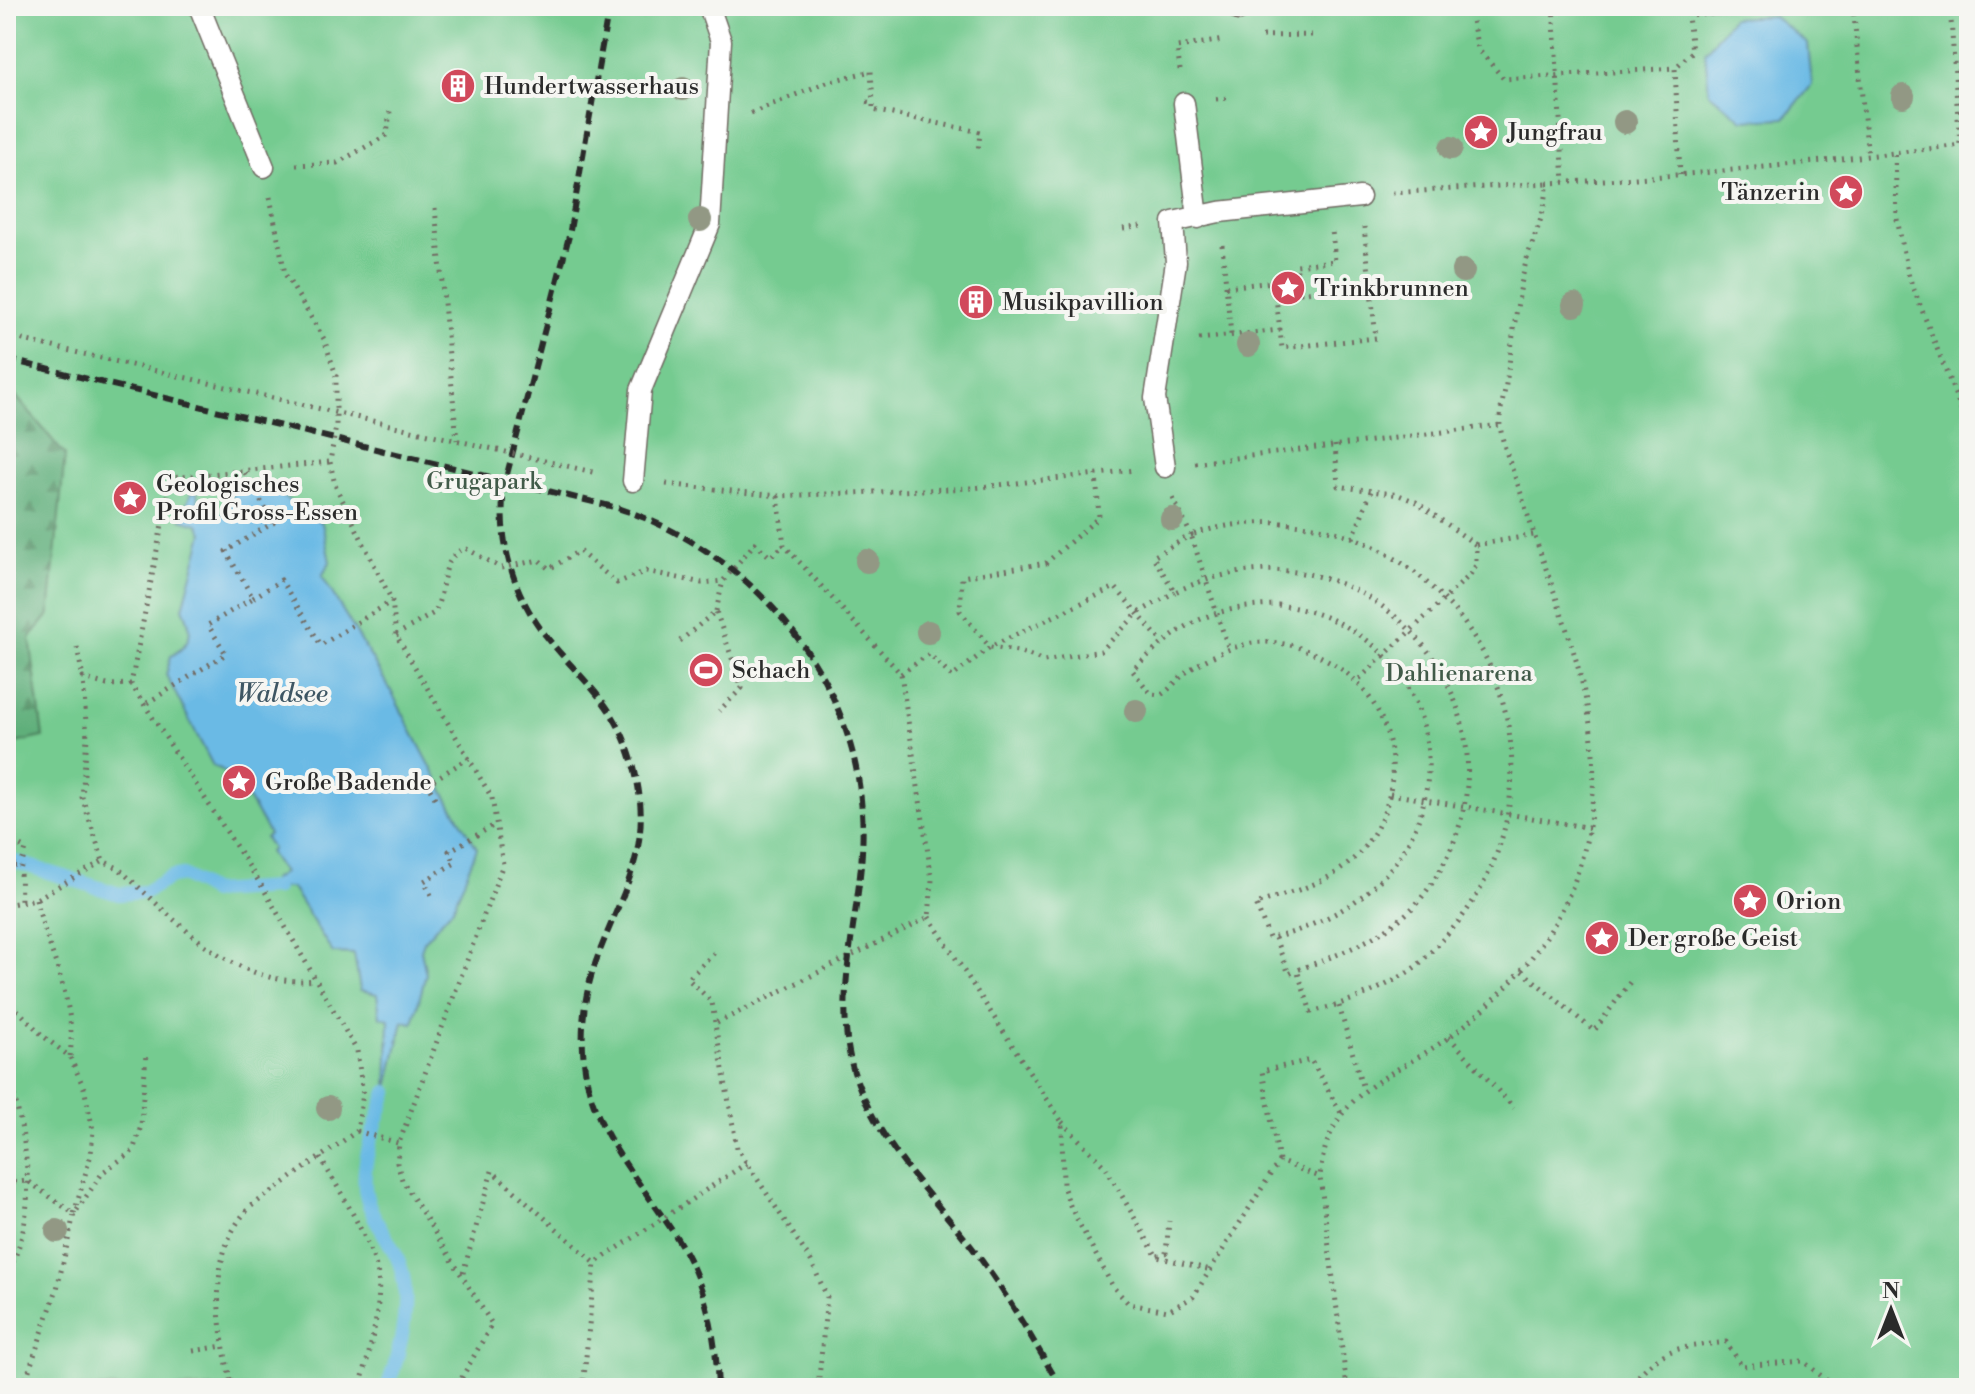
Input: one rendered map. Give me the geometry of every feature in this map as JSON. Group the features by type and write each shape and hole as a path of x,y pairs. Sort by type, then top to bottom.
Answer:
{"lane":[{"path":"199,6 264,167"},
{"path":"633,481 641,390 710,224 721,41 709,6"},
{"path":"1184,103 1198,218"},
{"path":"1165,467 1155,398 1166,343 1176,262 1173,222 1219,212 1360,197"}],"path":[{"path":"1469,6 1478,49 1504,79 1675,68 1692,52 1688,6"},
{"path":"1553,6 1564,182"},
{"path":"1688,16 1803,6"},
{"path":"1853,6 1868,157"},
{"path":"1950,6 1960,145"},
{"path":"1181,74 1177,47 1242,38 1239,8"},
{"path":"1274,38 1313,35"},
{"path":"1675,68 1680,175"},
{"path":"718,111 750,113 838,78 871,71 870,103 873,110 980,132 978,152"},
{"path":"390,111 387,135 337,163 264,167 285,274 324,339 336,375 336,426 330,462 335,485 392,601 396,635 492,798 503,864 399,1143 397,1163 402,1180 492,1324 456,1388"},
{"path":"1409,192 1680,175 1895,155 1969,144"},
{"path":"1895,155 1897,219 1909,277 1969,430"},
{"path":"1347,1388 1320,1177 1322,1154 1341,1113 1363,1089 1449,1037 1522,971 1561,913 1591,828 1595,793 1586,692 1500,425 1525,269 1547,202 1547,183"},
{"path":"1274,282 1282,348 1376,338 1360,197"},
{"path":"1300,293 1296,265 1335,261 1328,202"},
{"path":"435,208 457,440"},
{"path":"1219,212 1231,335"},
{"path":"1226,287 1298,279"},
{"path":"1276,295 1370,283"},
{"path":"1166,343 1280,330"},
{"path":"6,336 633,481 778,496 972,488 1500,425"},
{"path":"1335,445 1338,486 1416,502 1476,545 1534,535"},
{"path":"131,684 171,478 330,462"},
{"path":"1165,467 1168,486 1191,535 1229,650"},
{"path":"244,471 273,523 226,551 253,598"},
{"path":"1096,474 1099,517 1046,563 962,577 960,611 990,647 1018,651 1044,661 1101,651 1138,613 1204,578 1251,568 1313,573 1344,583 1378,601 1426,646 1457,706 1465,748 1463,806 1448,858 1421,899 1387,929 1342,954 1289,974 1275,938"},
{"path":"1353,538 1371,491"},
{"path":"778,496 784,545 901,674 932,880 929,917 1062,1122 1106,1168 1157,1257 1211,1270"},
{"path":"1175,592 1153,557 1191,535 1228,525 1282,522 1325,528 1353,538 1407,565 1443,598 1482,649 1498,682 1512,746 1511,813 1486,881 1459,923 1413,969 1373,992 1339,1005 1311,1012 1297,970"},
{"path":"719,711 742,688 716,611 723,581 755,543 770,557 784,545"},
{"path":"1357,681 1474,569 1476,545"},
{"path":"396,635 434,613 447,567 455,553 465,548 501,568 539,560 549,569 579,551 617,583 646,571 702,583 723,581"},
{"path":"147,703 226,654 208,625 281,580 321,645 392,601"},
{"path":"901,674 929,654 952,677 990,647 1115,587 1163,642"},
{"path":"1252,606 1308,609 1362,635 1401,675 1422,721 1428,772 1425,800 1415,831 1398,862 1375,888 1346,909 1275,938 1269,938 1256,904 1305,888 1349,864 1367,843 1390,794 1389,740 1373,701 1357,681 1328,658 1295,645 1246,644 1229,650 1209,658 1186,672 1169,690 1155,695 1132,670 1179,628 1216,612 1252,606"},
{"path":"680,641 716,611"},
{"path":"77,647 83,678 87,738 82,797 103,861 118,868 175,922 229,959 276,978 297,982 315,980"},
{"path":"83,678 107,685 131,684"},
{"path":"131,684 147,703 263,888 357,1051 363,1094 357,1131 250,1207 236,1221 222,1263 217,1295 232,1388"},
{"path":"435,798 427,784 469,758"},
{"path":"1390,794 1591,828"},
{"path":"431,895 424,881 455,863 449,851 496,824"},
{"path":"6,839 26,849 22,863 21,901"},
{"path":"6,905 36,899 103,861"},
{"path":"6,865 22,863"},
{"path":"23,1388 57,1289 91,1154 93,1130 84,1088 70,1057 70,1011 64,983 46,938 36,899"},
{"path":"715,1024 929,917"},
{"path":"714,953 688,979 712,1002 731,1128 737,1148 811,1261 827,1297 818,1388"},
{"path":"1522,971 1594,1031 1633,978"},
{"path":"6,998 43,1036 70,1057"},
{"path":"1339,1005 1363,1089"},
{"path":"1449,1037 1514,1108"},
{"path":"74,1214 103,1172 133,1151 141,1126 146,1054"},
{"path":"1062,1122 1063,1186 1071,1208 1121,1297 1138,1308 1168,1311 1193,1297 1279,1161 1262,1071 1311,1060 1341,1113"},
{"path":"6,1064 22,1114 28,1181 20,1247 6,1276"},
{"path":"357,1131 399,1143"},
{"path":"320,1158 356,1224 378,1277 373,1339 360,1388"},
{"path":"1279,1161 1320,1177"},
{"path":"595,1263 747,1163"},
{"path":"463,1274 492,1171 595,1263"},
{"path":"6,1183 28,1181 74,1214"},
{"path":"1157,1257 1166,1253 1169,1221"},
{"path":"583,1388 595,1263"},
{"path":"1628,1388 1649,1363 1665,1351 1726,1342 1742,1366 1803,1361 1836,1388"},
{"path":"193,1351 223,1346"},
{"path":"1944,1388 1969,1374"}],"green space":[{"name":"Grugapark","path":"6,6 1969,6 1969,1388 6,1388"},
{"path":"6,384 65,455 49,615 30,638 43,737 6,745"}],"water":[{"path":"1773,16 1808,44 1812,85 1785,118 1743,120 1709,93 1705,52 1732,18"},
{"name":"Waldsee","path":"270,488 322,523 330,562 322,576 391,691 477,848 453,908 425,939 421,950 426,974 413,1023 403,1021 387,1092 389,1019 380,1017 377,994 360,990 354,954 333,953 292,888 276,888 272,880 283,873 269,852 272,849 265,838 269,834 231,776 213,766 166,675 171,656 188,641 190,629 183,608 203,533 198,524 181,519 191,493 197,492 198,503 208,514 224,514 231,504 233,489"}],"waterway":[{"path":"6,859 119,894 145,892 171,877 183,875 212,892 276,888"},
{"path":"387,1092 371,1139 365,1176 366,1197 396,1255 405,1287 401,1340 387,1388"}],"railway":[{"path":"609,6 569,236 505,482 503,523 509,563 524,601 546,636 608,708 626,742 633,764 641,821 638,846 587,992 583,1044 585,1069 590,1094 610,1139 667,1222 697,1277 712,1332 718,1388"},
{"path":"6,359 618,508 671,530 719,560 762,597 798,639 828,687 849,739 860,794 862,852 848,961 845,1016 853,1069 875,1120 890,1144 1000,1286 1061,1388"}],"place":[{"name":"Hundertwasserhaus","path":"458,86"},
{"name":"Jungfrau","path":"1481,132"},
{"name":"Tänzerin","path":"1846,192"},
{"name":"Trinkbrunnen","path":"1288,288"},
{"name":"Musikpavillion","path":"976,302"},
{"name":"Geologisches Profil Gross-Essen","path":"130,498"},
{"name":"Schach","path":"706,670"},
{"name":"Große Badende","path":"239,782"},
{"name":"Orion","path":"1750,901"},
{"name":"Der große Geist","path":"1602,938"}],"park label":[{"name":"Dahlienarena","path":"1459,673"}]}
